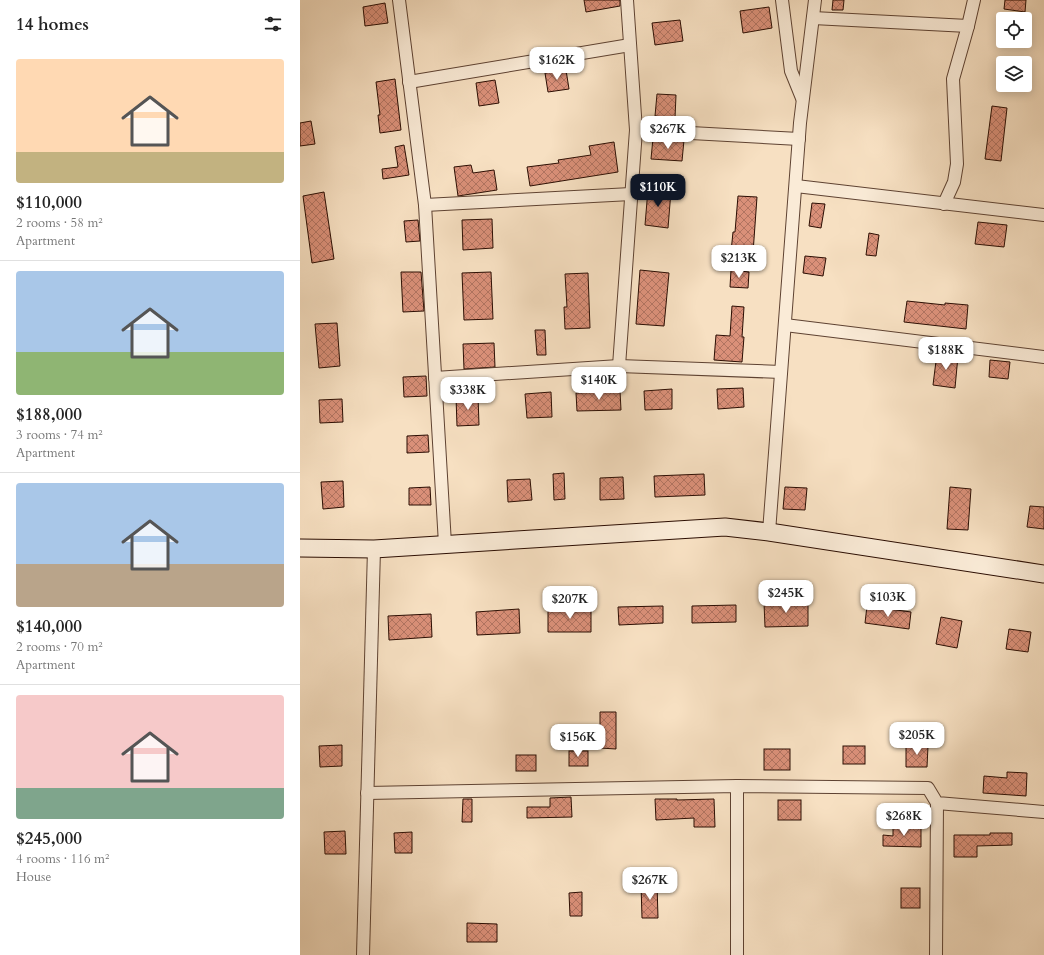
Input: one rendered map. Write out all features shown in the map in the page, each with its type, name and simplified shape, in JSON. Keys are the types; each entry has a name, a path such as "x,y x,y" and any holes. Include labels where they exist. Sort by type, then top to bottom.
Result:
{"street":[{"path":"399,0 425,205 445,544"},
{"path":"619,366 636,130 627,0"},
{"path":"782,0 791,71 803,100"},
{"path":"769,532 799,139 815,0"},
{"path":"944,204 954,182 957,164 953,80 974,0"},
{"path":"813,18 968,26"},
{"path":"409,82 630,45"},
{"path":"636,130 799,139"},
{"path":"796,186 1044,216"},
{"path":"425,205 631,194"},
{"path":"785,325 1044,357"},
{"path":"435,378 619,366 781,372"},
{"path":"300,548 374,549 724,527 769,532 1044,574"},
{"path":"363,955 374,549"},
{"path":"367,793 737,786 928,788 937,803 936,955"},
{"path":"737,786 737,955"},
{"path":"937,803 1044,812"}],"building":[{"path":"584,0 620,0 620,6 586,12"},
{"path":"833,0 844,0 843,10 832,10"},
{"path":"1005,0 1026,0 1025,12 1004,9"},
{"path":"385,3 388,23 365,26 363,7"},
{"path":"769,7 772,28 743,33 740,11"},
{"path":"680,20 683,41 655,45 652,23"},
{"path":"566,70 569,89 548,92 545,73"},
{"path":"395,79 401,130 380,133 378,115 380,115 376,82"},
{"path":"495,80 499,103 479,106 476,83"},
{"path":"657,94 676,95 675,118 655,116"},
{"path":"992,106 1007,108 1001,161 985,159"},
{"path":"311,121 315,144 300,146 300,123"},
{"path":"653,138 684,140 682,161 651,159"},
{"path":"614,142 618,172 530,186 527,167 559,163 558,160 591,155 589,146"},
{"path":"404,145 409,175 383,179 382,169 398,167 395,147"},
{"path":"471,165 473,173 494,170 497,190 458,196 454,167"},
{"path":"648,189 671,191 668,228 645,225"},
{"path":"324,192 334,259 312,263 303,196"},
{"path":"738,196 757,197 753,253 731,252 733,232 735,232"},
{"path":"812,203 825,204 821,228 809,226"},
{"path":"492,219 493,248 463,250 462,220"},
{"path":"418,220 420,241 406,242 404,221"},
{"path":"978,222 1007,225 1004,247 975,244"},
{"path":"869,233 879,235 876,256 866,255"},
{"path":"805,256 826,258 823,276 803,273"},
{"path":"640,270 669,273 664,326 636,324"},
{"path":"731,270 749,272 748,288 730,287"},
{"path":"401,272 421,272 424,311 403,312"},
{"path":"491,272 493,319 464,320 462,273"},
{"path":"588,273 590,328 565,329 564,307 567,307 565,274"},
{"path":"907,301 945,305 945,303 968,305 966,329 904,322"},
{"path":"732,306 744,307 742,362 714,360 716,335 730,336"},
{"path":"337,323 340,366 319,368 315,324"},
{"path":"535,330 545,330 546,355 537,355"},
{"path":"494,343 495,367 464,369 463,344"},
{"path":"937,353 958,356 955,388 933,385"},
{"path":"990,360 1010,362 1008,379 989,377"},
{"path":"426,376 427,396 404,397 403,377"},
{"path":"743,388 744,407 718,409 717,389"},
{"path":"672,389 672,409 645,410 644,391"},
{"path":"620,391 621,410 577,411 576,393"},
{"path":"551,392 552,417 527,418 525,394"},
{"path":"478,396 479,425 457,426 456,397"},
{"path":"342,399 343,422 320,423 319,400"},
{"path":"428,435 429,452 407,453 407,436"},
{"path":"564,473 565,499 554,500 553,474"},
{"path":"704,474 705,495 655,497 654,476"},
{"path":"623,477 624,499 600,500 600,478"},
{"path":"530,479 532,500 508,502 507,480"},
{"path":"343,481 344,507 323,509 321,482"},
{"path":"430,487 431,505 409,505 409,488"},
{"path":"785,487 807,488 805,510 783,509"},
{"path":"950,487 971,489 968,530 947,529"},
{"path":"1030,506 1044,507 1044,529 1027,527"},
{"path":"808,602 808,626 765,627 764,603"},
{"path":"736,605 736,622 692,623 692,606"},
{"path":"663,606 663,623 619,625 618,607"},
{"path":"867,606 911,612 909,629 865,623"},
{"path":"591,608 591,632 548,632 548,609"},
{"path":"519,609 520,633 477,635 476,612"},
{"path":"431,614 432,637 389,640 388,616"},
{"path":"941,617 962,621 957,648 936,644"},
{"path":"1009,629 1031,632 1028,652 1006,649"},
{"path":"600,712 616,712 616,749 600,748"},
{"path":"342,745 342,766 320,767 319,746"},
{"path":"906,745 928,746 927,767 906,767"},
{"path":"843,746 865,746 865,764 843,764"},
{"path":"764,749 790,749 790,770 764,770"},
{"path":"569,751 588,751 588,766 569,766"},
{"path":"516,755 536,755 536,771 516,771"},
{"path":"1007,772 1027,773 1026,796 983,793 984,776 1007,778"},
{"path":"571,797 572,817 527,818 527,807 550,807 550,798"},
{"path":"463,799 472,799 472,822 462,822"},
{"path":"655,799 714,799 715,827 694,827 694,818 656,820"},
{"path":"778,800 801,800 801,820 778,820"},
{"path":"893,825 921,826 921,847 883,846 883,835 893,836"},
{"path":"345,831 346,854 325,854 324,832"},
{"path":"412,832 412,853 395,853 394,833"},
{"path":"990,833 1012,833 1012,845 977,846 977,857 954,857 954,835 990,835"},
{"path":"641,884 657,884 658,918 642,918"},
{"path":"901,888 920,888 920,908 901,908"},
{"path":"582,892 582,916 570,916 569,893"},
{"path":"467,923 497,924 497,942 467,942"}]}
